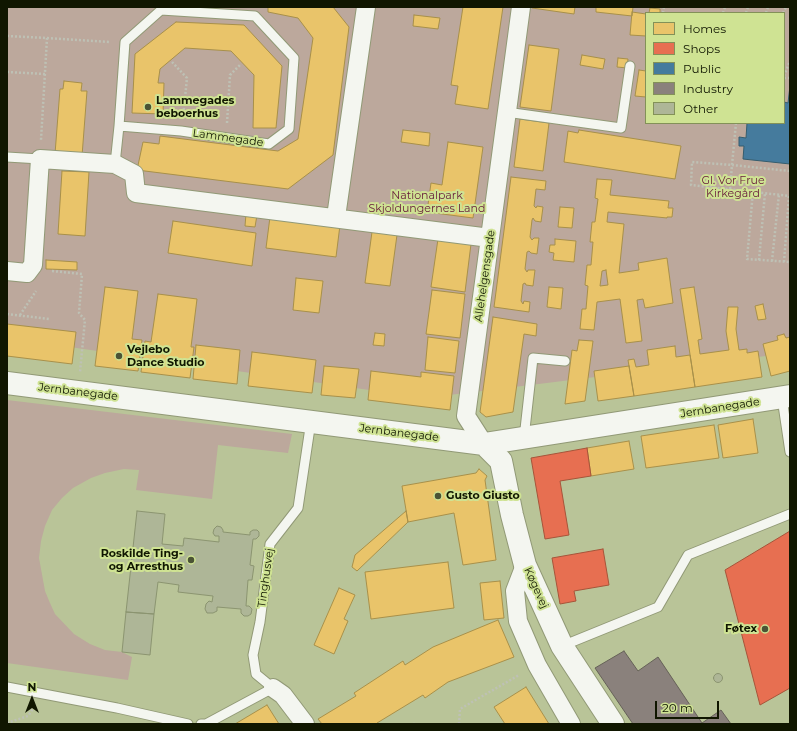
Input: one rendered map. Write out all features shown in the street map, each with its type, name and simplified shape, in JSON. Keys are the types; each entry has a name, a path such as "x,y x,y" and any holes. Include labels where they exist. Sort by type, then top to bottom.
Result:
{"main road":[{"name":"Jernbanegade","path":"7,383 484,444 786,397"},
{"name":"Køgevej","path":"484,444 501,461 512,515 525,565 562,646 613,724"}],"street":[{"path":"336,217 366,7"},
{"name":"Allehelgensgade","path":"484,444 466,416 521,7"},
{"path":"7,271 27,273 33,265 40,159 115,164 134,174 136,193 336,217 490,238"},
{"path":"525,565 515,591 518,620 537,665 571,724"},
{"path":"273,688 283,695 305,724"}],"lane":[{"name":"Lammegade","path":"119,126 182,131 269,144 289,129 294,58 255,16 161,10 125,42"},
{"path":"115,164 125,42"},
{"path":"506,112 621,128 630,66"},
{"path":"7,157 40,159"},
{"path":"524,438 533,358 565,361"},
{"path":"786,397 790,452"},
{"name":"Tinghusvej","path":"273,688 256,674 253,656 260,622 270,544 298,508 311,421"},
{"path":"562,646 658,607 688,555 790,514"},
{"path":"7,687 117,708 188,724"},
{"path":"201,724 206,724 273,688"}],"path":[{"path":"7,36 125,42"},
{"path":"40,159 47,38"},
{"path":"785,74 790,61"},
{"path":"172,62 187,78 182,131"},
{"path":"226,138 230,75 241,64"},
{"path":"7,72 45,74"},
{"path":"730,189 736,124"},
{"path":"784,262 790,196 691,184 692,162 790,171"},
{"path":"752,191 747,259 790,262"},
{"path":"759,260 765,193"},
{"path":"772,261 778,194"},
{"path":"30,269 82,274 79,313 85,320 78,392"},
{"path":"7,314 49,319"},
{"path":"459,724 460,709 537,665"},
{"path":"7,723 28,716 43,693"}],"green space":[{"name":"Nationalpark Skjoldungernes Land","path":"7,7 790,7 790,353 425,398 7,338"},
{"path":"7,400 292,434 288,453 218,445 212,499 136,490 139,470 124,469 91,478 73,488 52,510 45,526 39,558 45,591 50,603 55,614 74,634 90,644 105,650 122,652 132,657 128,680 7,663"}],"building: Homes":[{"path":"268,7 333,7 349,27 333,155 288,189 137,170 143,142 159,144 160,136 278,151 298,139 313,38 298,18 268,12"},
{"path":"463,7 503,7 488,109 455,104 458,86 451,85"},
{"path":"532,7 575,7 574,14"},
{"path":"596,7 633,7 632,16 596,12"},
{"path":"650,8 660,9 660,12 649,12"},
{"path":"632,12 645,14 645,36 630,35"},
{"path":"414,15 440,18 438,29 413,26"},
{"path":"176,22 244,25 282,66 276,128 253,128 254,75 231,51 185,48 160,69 158,83 164,83 163,114 132,113 135,54"},
{"path":"529,45 559,49 551,111 520,107"},
{"path":"582,55 605,59 603,69 580,65"},
{"path":"618,58 628,59 627,68 617,67"},
{"path":"639,70 645,71 645,97 635,96"},
{"path":"64,81 82,83 81,91 87,91 82,156 55,154 60,89 63,89"},
{"path":"520,119 549,123 543,171 514,167"},
{"path":"403,130 430,133 429,146 401,142"},
{"path":"579,130 681,146 675,179 564,162 568,131 578,133"},
{"path":"448,142 483,147 473,218 427,212 431,183 442,185"},
{"path":"62,171 89,172 85,236 58,234"},
{"path":"511,177 546,181 545,190 536,189 534,206 536,208 537,206 543,207 541,222 535,221 533,218 532,220 530,237 532,240 534,238 539,238 537,254 529,251 527,252 525,269 527,272 528,270 535,270 533,286 526,285 525,283 523,284 521,301 523,304 524,301 530,302 529,312 494,307"},
{"path":"597,179 612,180 610,195 669,201 668,208 673,208 672,217 667,218 608,212 607,222 624,224 619,273 639,270 638,263 667,258 673,303 645,308 643,299 637,300 642,341 626,343 620,299 597,302 594,330 580,329 582,309 586,309 588,286 585,285 587,265 591,265 593,242 590,242 592,222 595,222 598,199 595,198","holes":["606,270 608,285 600,286 602,271"]},
{"path":"560,207 574,208 572,228 558,227"},
{"path":"246,214 257,215 255,227 245,226"},
{"path":"270,217 340,225 336,257 266,248"},
{"path":"173,221 256,233 252,266 168,253"},
{"path":"372,232 397,235 390,286 365,283"},
{"path":"438,239 471,244 465,292 431,287"},
{"path":"555,239 576,241 574,262 553,260 554,253 549,252 550,245 555,245"},
{"path":"46,260 77,262 77,270 46,269"},
{"path":"296,278 323,281 319,313 293,310"},
{"path":"105,287 138,291 132,339 142,340 138,371 95,366"},
{"path":"549,287 563,288 561,309 547,307"},
{"path":"694,287 702,339 698,340 700,354 729,350 726,331 728,307 738,307 736,329 739,350 747,349 747,353 758,351 762,377 695,387 680,289"},
{"path":"432,290 465,294 460,338 426,334"},
{"path":"158,294 197,299 191,347 194,347 190,378 141,372 145,341 151,342"},
{"path":"763,304 766,319 758,320 755,306"},
{"path":"493,317 537,324 536,336 524,334 513,412 486,417 480,412"},
{"path":"7,324 76,332 72,364 7,356"},
{"path":"375,333 385,334 384,346 373,345"},
{"path":"784,334 786,338 790,337 790,371 771,376 763,344 778,340 777,336"},
{"path":"428,337 459,341 455,373 425,370"},
{"path":"579,340 593,341 585,401 565,404 572,350 577,351"},
{"path":"196,345 240,350 237,384 193,379"},
{"path":"675,346 676,357 690,355 695,387 634,396 628,360 634,359 636,367 649,365 647,350"},
{"path":"252,352 316,360 312,393 248,386"},
{"path":"324,366 359,369 355,398 321,395"},
{"path":"629,366 634,396 598,401 594,371"},
{"path":"371,371 421,377 421,372 454,376 450,410 368,400"},
{"path":"753,419 758,453 723,458 718,425"},
{"path":"714,425 719,458 646,468 641,436"},
{"path":"629,441 634,469 591,476 587,448"},
{"path":"479,469 487,476 485,480 496,560 463,565 454,513 408,522 402,486 476,473"},
{"path":"406,511 408,522 357,571 352,567 355,555"},
{"path":"448,562 454,608 371,619 365,572"},
{"path":"500,581 504,618 484,620 480,583"},
{"path":"339,588 355,595 344,619 348,621 334,654 314,645"},
{"path":"498,620 514,657 448,682 425,698 423,695 377,723 378,724 322,724 318,719 356,696 354,693 403,661 405,665 433,647"},
{"path":"526,687 549,724 505,724 494,707"},
{"path":"267,705 279,724 235,724"}],"building: Shops":[{"path":"587,448 591,476 560,481 569,535 545,539 531,458"},
{"name":"Føtex","path":"790,531 790,688 760,705 725,570"},
{"path":"603,549 609,585 574,591 576,601 560,604 552,558"}],"building: Public":[{"path":"790,86 790,164 743,159 744,146 739,146 739,137 746,138 747,124 785,124 785,102 788,103"}],"building: Industry":[{"path":"624,651 638,671 658,657 702,723 721,710 731,724 633,724 595,668"}],"building: Other":[{"name":"Roskilde Ting- og Arresthus","path":"137,511 165,514 162,544 183,546 184,538 219,542 219,536 215,536 213,533 217,526 221,527 223,532 250,535 250,532 257,530 259,532 259,536 256,539 253,539 250,565 254,566 252,580 248,580 246,606 249,606 252,609 251,614 244,616 241,613 241,609 217,607 217,611 207,613 205,609 206,604 209,601 212,602 213,596 178,592 179,585 158,582 154,614 126,612"},
{"path":"126,612 154,614 150,655 122,652"},
{"path":"718,673 723,678 718,683 713,678"}],"place":[{"name":"Lammegades beboerhus","path":"148,107"},
{"name":"Vejlebo Dance Studio","path":"119,356"},
{"name":"Gusto Giusto","path":"438,496"},
{"name":"Roskilde Ting- og Arresthus","path":"191,560"},
{"name":"Føtex","path":"765,629"}],"park label":[{"name":"Gl. Vor Frue Kirkegård","path":"733,187"}]}
